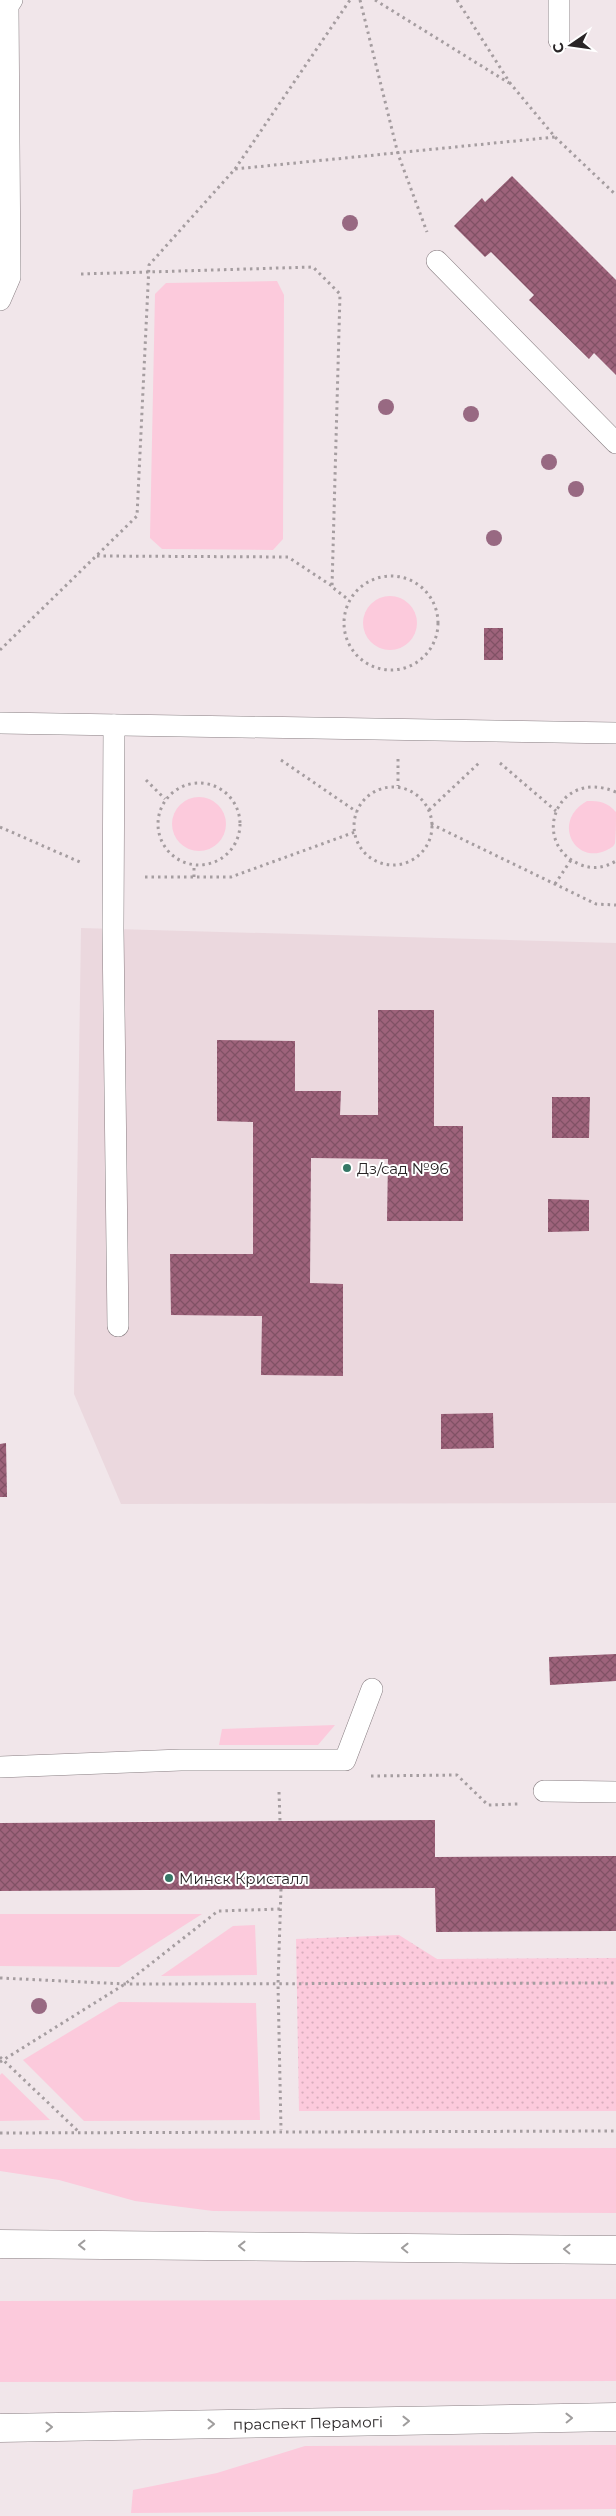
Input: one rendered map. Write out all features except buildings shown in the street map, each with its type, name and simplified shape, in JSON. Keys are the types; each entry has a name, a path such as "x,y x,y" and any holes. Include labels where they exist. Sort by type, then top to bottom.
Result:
{"main road":[{"path":"0,2244 616,2250"},
{"name":"праспект Перамогі","path":"0,2428 616,2417"}],"lane":[{"path":"0,300 10,277 8,6 12,0"},
{"path":"559,40 560,0"},
{"path":"437,261 616,443"},
{"path":"0,723 616,733"},
{"path":"114,725 113,877 118,1326"},
{"path":"0,1767 181,1760 345,1760 372,1689"},
{"path":"544,1791 616,1792"}],"path":[{"path":"0,650 137,516 149,265 235,169 350,0"},
{"path":"360,0 398,154 437,261"},
{"path":"374,0 510,83"},
{"path":"458,0 510,83 555,137 616,195"},
{"path":"235,169 555,137"},
{"path":"81,274 313,267 340,294 332,587"},
{"path":"96,556 288,557 349,600"},
{"path":"383,576 404,577 423,588 435,605 438,626 432,647 418,663 398,670 377,669 358,658 346,641 343,620 349,600 364,584 383,576"},
{"path":"273,754 357,812"},
{"path":"398,754 398,786"},
{"path":"496,760 556,811"},
{"path":"197,781 215,785 231,796 240,812 241,830 234,848 219,860 202,866 194,864 184,863 168,852 159,835 158,817 165,800 179,787 197,781"},
{"path":"398,786 417,794 429,810 432,831 424,850 408,862 387,865 368,857 356,841 353,820 361,801 378,789 398,786"},
{"path":"616,792 602,786 583,787 567,796 556,811 553,829 558,847 570,860 588,868 606,867 616,861"},
{"path":"431,823 596,904 616,904"},
{"path":"0,827 113,877 231,877 355,832"},
{"path":"555,884 570,860"},
{"path":"194,864 194,877"},
{"path":"281,1889 278,1984 281,2130"},
{"path":"80,2133 1,2060 125,1984 218,1911 280,1910"},
{"path":"0,1978 125,1984 616,1983"},
{"path":"0,2133 281,2130 616,2131"}],"shaded area":[{"path":"277,281 284,295 283,539 273,550 162,549 150,538 155,294 166,283"},
{"path":"390,596 400,598 409,604 415,613 417,623 415,633 409,642 400,648 390,650 380,648 371,642 365,633 363,623 365,613 371,604 380,598"},
{"path":"199,797 209,799 218,805 224,814 226,824 224,834 218,843 209,849 199,851 189,849 180,843 174,834 172,824 174,814 180,805 189,799"},
{"path":"587,801 603,803 610,806 616,812 616,836 613,846 607,850 595,853 585,852 577,847 572,839 569,830 570,819 576,810"},
{"name":"Дз/сад №96","path":"81,928 616,943 616,1503 121,1504 74,1394"},
{"path":"335,1725 318,1745 219,1745 222,1729"},
{"path":"0,1914 202,1914 119,1967 0,1966"},
{"path":"255,1925 257,1975 161,1976 233,1926"},
{"path":"399,1935 437,1959 616,1958 616,2111 299,2111 296,1939"},
{"path":"119,2002 256,2003 260,2120 84,2121 23,2060"},
{"path":"2,2073 50,2120 0,2121 0,2075"},
{"path":"616,2148 616,2213 213,2211 135,2201 59,2180 0,2171 0,2149"},
{"path":"616,2299 616,2381 0,2382 0,2301"},
{"path":"616,2445 616,2509 131,2513 133,2490 217,2473 305,2446"}],"place":[{"name":"Дз/сад №96","path":"347,1168"},
{"name":"Минск Кристалл","path":"169,1878"}]}
